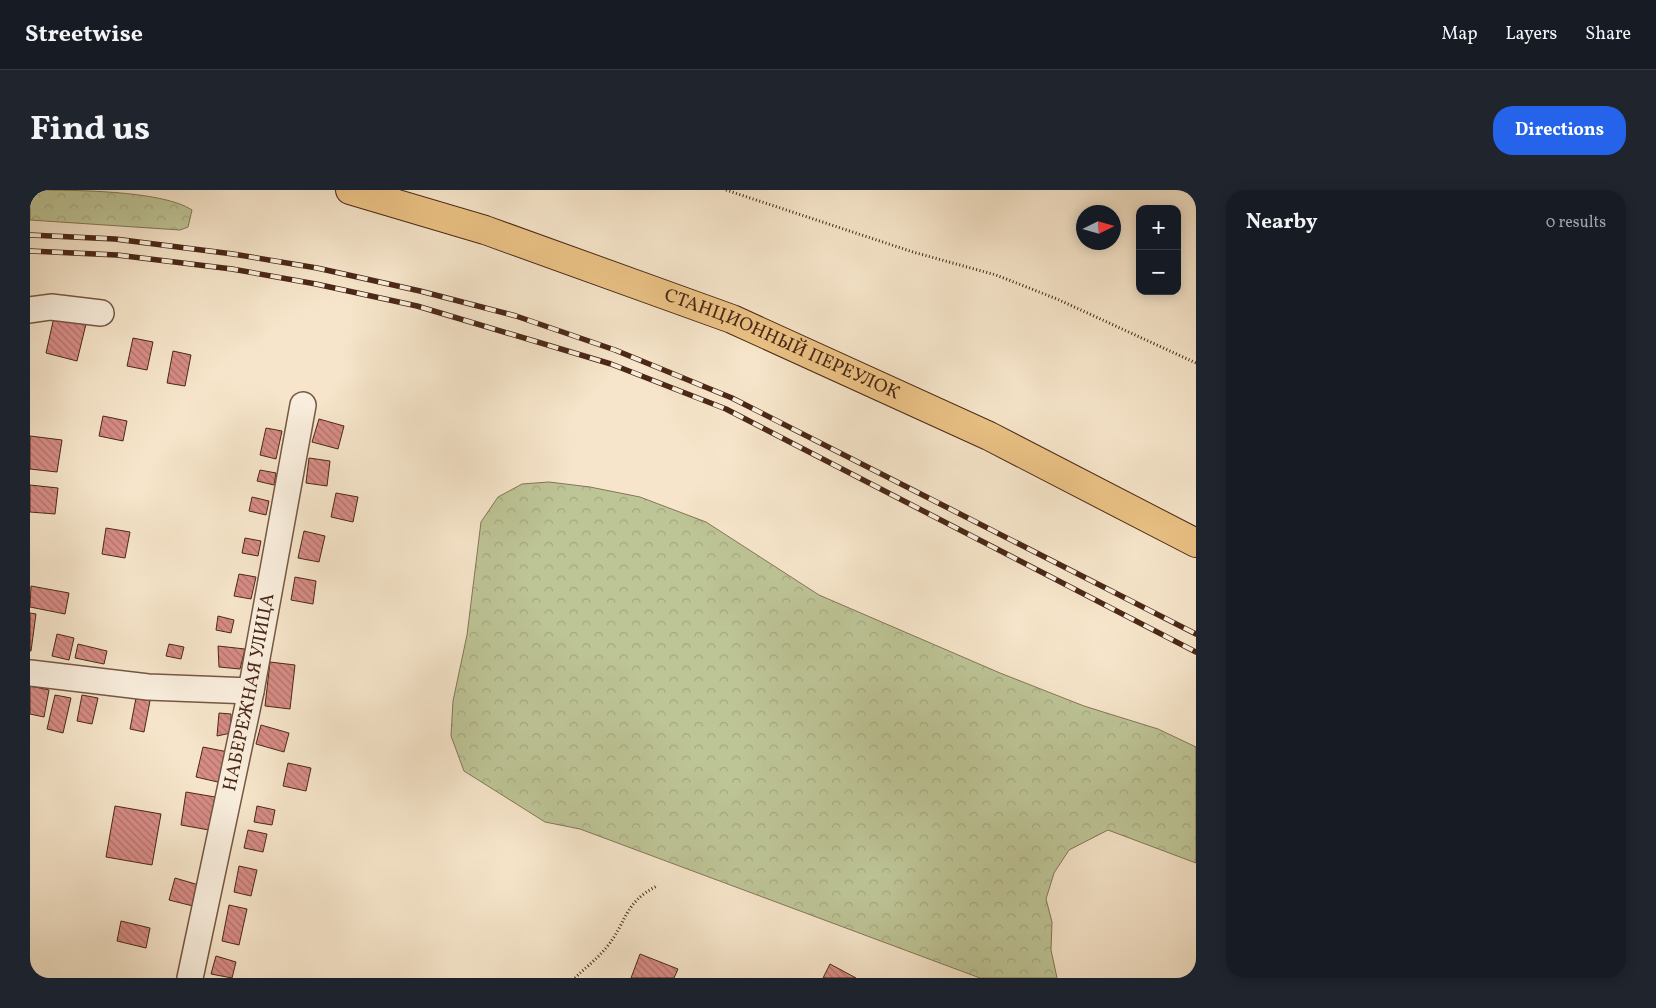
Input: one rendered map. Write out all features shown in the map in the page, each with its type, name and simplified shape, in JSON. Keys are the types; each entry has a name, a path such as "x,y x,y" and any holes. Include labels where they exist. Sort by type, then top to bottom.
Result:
{"main road":[{"name":"СТАНЦИОННЫЙ ПЕРЕУЛОК","path":"350,190 485,230 732,319 989,436 1196,543"}],"street":[{"path":"30,310 51,307 102,313"},
{"name":"НАБЕРЕЖНАЯ УЛИЦА","path":"190,978 251,691 302,405"},
{"path":"30,673 148,687 251,691"}],"path":[{"path":"726,190 913,252 1004,278 1057,299 1196,364"},
{"path":"575,978 607,947 631,904 642,893 656,886"}],"green space":[{"path":"30,190 115,192 160,198 178,203 192,210 188,227 180,230 30,220"},
{"path":"549,482 590,487 640,497 706,522 819,595 1000,673 1084,706 1158,729 1196,747 1196,863 1108,830 1069,850 1054,873 1046,899 1052,922 1051,950 1057,978 980,978 580,829 545,822 464,771 451,736 453,701 467,635 481,522 498,497 522,484"}],"building":[{"path":"54,317 86,324 77,361 46,353"},
{"path":"133,338 153,342 147,370 127,366"},
{"path":"173,351 191,355 185,386 167,383"},
{"path":"103,416 127,421 123,441 99,436"},
{"path":"319,419 344,426 338,449 312,442"},
{"path":"266,428 282,431 276,459 260,455"},
{"path":"30,436 62,440 57,472 30,469"},
{"path":"309,458 330,461 327,486 306,483"},
{"path":"260,470 276,473 274,485 257,481"},
{"path":"30,485 58,488 55,514 30,512"},
{"path":"336,493 358,497 353,522 331,517"},
{"path":"252,497 269,501 266,515 249,511"},
{"path":"106,528 130,532 125,558 102,554"},
{"path":"304,531 325,536 319,562 298,558"},
{"path":"245,538 261,541 258,556 242,553"},
{"path":"239,574 256,577 251,599 234,596"},
{"path":"295,577 316,581 313,604 291,600"},
{"path":"31,586 69,593 65,614 30,607"},
{"path":"30,613 36,614 31,651 30,651"},
{"path":"218,616 234,620 231,633 216,630"},
{"path":"57,634 74,638 69,660 52,656"},
{"path":"78,644 107,651 104,664 75,658"},
{"path":"169,644 184,647 181,659 166,656"},
{"path":"218,646 245,649 240,669 219,667"},
{"path":"270,662 295,665 290,709 265,706"},
{"path":"30,686 49,690 44,717 30,714"},
{"path":"55,695 71,698 63,733 47,729"},
{"path":"82,695 98,698 92,724 77,721"},
{"path":"136,698 150,701 144,732 130,729"},
{"path":"219,713 231,714 231,733 217,736"},
{"path":"261,725 289,733 284,752 256,744"},
{"path":"203,747 228,752 222,783 196,777"},
{"path":"288,763 311,768 306,791 283,786"},
{"path":"186,792 215,797 209,830 181,825"},
{"path":"115,806 161,814 152,865 106,857"},
{"path":"257,806 275,810 272,825 254,822"},
{"path":"248,830 267,834 263,852 244,848"},
{"path":"239,866 257,870 251,896 234,892"},
{"path":"175,878 199,885 193,906 169,900"},
{"path":"229,905 247,909 239,945 222,941"},
{"path":"121,921 150,928 146,948 117,941"},
{"path":"640,954 678,969 674,978 631,978"},
{"path":"216,956 236,962 232,978 211,974"},
{"path":"830,964 856,978 823,978"}],"railway":[{"path":"30,235 115,239 233,254 317,268 420,291 516,316 615,350 732,398 1196,634"},
{"path":"30,251 117,255 232,269 316,284 417,306 611,364 726,409 1196,652"}]}
